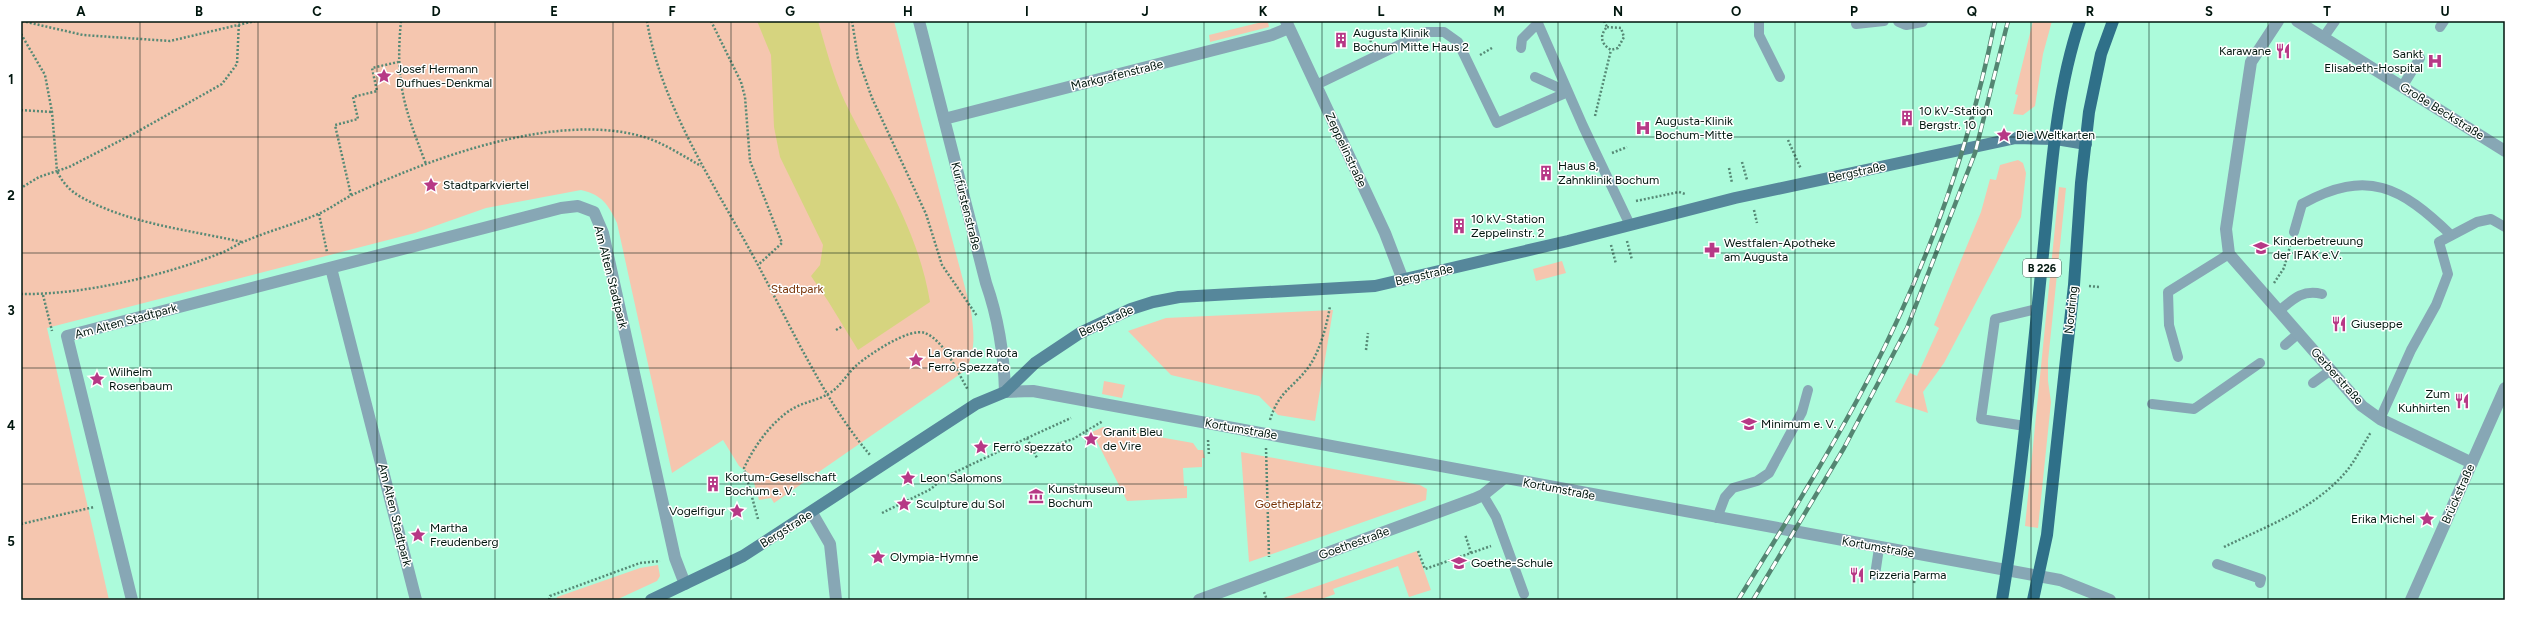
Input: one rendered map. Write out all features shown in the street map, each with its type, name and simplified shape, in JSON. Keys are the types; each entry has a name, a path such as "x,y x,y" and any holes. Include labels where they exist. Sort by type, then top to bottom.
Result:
{"main road":[{"name":"B 226","path":"2002,600 2014,530 2056,139 2070,50 2080,21"},
{"name":"Nordring","path":"2033,600 2049,520 2074,285 2081,183 2086,144 2099,60 2113,21"}],"street":[{"name":"Kurfürstenstraße","path":"919,21 986,283 997,315 1004,354 1005,392"},
{"path":"1899,21 1906,24 1922,21"},
{"path":"2229,254 2226,229 2252,62 2278,21"},
{"name":"Große Beckstraße","path":"2297,21 2505,151"},
{"name":"Markgrafenstraße","path":"944,120 1272,35 1288,24"},
{"name":"Zeppelinstraße","path":"1288,24 1385,233 1404,280"},
{"name":"Bergstraße","path":"651,600 744,556 881,468 976,404 1005,392 1034,363 1074,337 1105,320 1153,302 1179,297 1375,286 1691,209 2016,138 2056,139 2086,144"},
{"name":"Am Alten Stadtpark","path":"132,600 67,336 561,208 578,206 594,212 603,233 675,558 685,584"},
{"name":"Gerberstraße","path":"2229,254 2362,406 2380,419 2472,463"},
{"name":"Am Alten Stadtpark","path":"331,268 416,600"},
{"name":"Brückstraße","path":"2410,600 2505,388"},
{"name":"Kortumstraße","path":"1005,392 1033,391 1879,548 2060,580 2110,600"},
{"name":"Goethestraße","path":"1199,600 1483,495 1504,478"},
{"path":"812,513 830,544 836,600"}],"lane":[{"path":"1759,21 1760,36 1780,76"},
{"path":"1856,24 1884,21"},
{"path":"2323,38 2335,21"},
{"path":"1521,48 1522,39 1537,22 1583,126 1630,225"},
{"path":"1316,85 1426,32 1444,32 1458,42 1497,123 1568,92"},
{"path":"2402,87 2420,58"},
{"path":"1534,78 1568,92"},
{"path":"2294,232 2302,204 2329,192 2363,185 2397,192 2413,200 2451,235"},
{"path":"2380,419 2411,350 2436,305 2448,274 2439,242 2477,222 2491,219 2505,227"},
{"path":"2178,357 2169,325 2168,292 2229,254"},
{"path":"2279,311 2301,293 2312,292 2322,294"},
{"path":"2026,426 1981,419 1994,320 2037,309"},
{"path":"2285,345 2299,333"},
{"path":"2152,404 2194,409 2260,363"},
{"path":"2313,384 2330,370"},
{"path":"1717,518 1725,497 1733,488 1757,481 1769,473 1802,412 1808,390"},
{"path":"1483,495 1496,517 1506,541 1524,594"},
{"path":"1875,575 1879,548"},
{"path":"2217,564 2261,579 2260,583"}],"path":[{"path":"22,21 83,35 170,41 255,21"},
{"path":"21,188 39,176 57,170 128,136 222,84 236,64 239,21"},
{"path":"401,21 398,62 403,102 426,164"},
{"path":"647,21 658,64 701,166 758,265 787,324 854,435 881,468"},
{"path":"711,21 742,86 750,161 782,243 758,265"},
{"path":"852,21 858,58 872,98 926,214 942,265 976,316"},
{"path":"1604,21 1607,27"},
{"path":"1583,126 1595,117 1611,50 1622,44 1624,37 1621,28 1607,27 1602,32 1601,39 1604,46 1611,50"},
{"path":"21,34 45,75 52,112 57,170 70,189 80,197 103,207 156,222 243,242"},
{"path":"351,195 334,125 358,119 353,97 377,91 372,68 398,62"},
{"path":"1592,109 1598,123"},
{"path":"21,110 52,112"},
{"path":"21,294 42,295 95,287 188,265 223,253 243,242 319,214 351,195 426,164 471,149 517,138 595,130 644,137 664,145 701,166"},
{"path":"1788,140 1797,161"},
{"path":"1615,152 1627,147"},
{"path":"1609,148 1615,160"},
{"path":"1729,168 1733,186"},
{"path":"1634,200 1642,202 1679,192 1688,197 1691,209"},
{"path":"319,214 331,268"},
{"path":"2266,296 2284,268 2294,232"},
{"path":"1627,241 1632,260"},
{"path":"1611,245 1616,264"},
{"path":"42,295 54,338 67,336"},
{"path":"1270,574 1266,456 1267,434 1275,405 1284,391 1310,365 1330,306"},
{"path":"836,330 842,326"},
{"path":"758,519 744,468 756,444 789,411 829,394 863,361 899,338 913,332 924,332 935,340 955,365 976,404"},
{"path":"1366,350 1368,334"},
{"path":"882,513 931,489 943,478 1071,418"},
{"path":"2224,547 2284,520 2316,500 2344,474 2380,419"},
{"path":"1034,452 1073,439 1103,421"},
{"path":"1027,438 1037,458"},
{"path":"1208,440 1209,456"},
{"path":"21,524 108,504"},
{"path":"1465,534 1471,553"},
{"path":"1418,551 1425,569 1506,541"},
{"path":"549,600 550,596 640,563 664,560"},
{"path":"1914,582 1916,574"}],"green space":[{"name":"Stadtpark","path":"21,21 894,21 971,310 973,348 969,362 966,370 774,503 771,498 759,500 752,476 739,466 723,440 672,473 617,223 604,201 588,192 581,190 486,208 415,233 47,328 109,600 21,600"},
{"path":"2033,21 2052,21 2043,54 2035,106 2023,115 2013,114 2018,95 2015,94"},
{"path":"1262,22 1268,22 1269,27 1210,42 1209,35"},
{"path":"2018,160 2023,163 2026,173 2021,217 1944,363 1923,392 1928,413 1895,402 1910,373 1917,376 1939,328 1934,325 1981,212 1990,179 1996,180 2000,165"},
{"path":"2059,187 2066,188 2048,361 2048,381 2051,402 2038,528 2025,526"},
{"path":"1562,261 1566,273 1536,281 1533,269"},
{"path":"1333,310 1315,421 1278,415 1259,396 1171,375 1128,331 1166,318"},
{"path":"1104,381 1125,385 1122,398 1102,394"},
{"path":"1103,427 1193,443 1198,450 1203,450 1205,458 1202,458 1202,467 1183,468 1184,486 1187,486 1187,498 1127,501 1092,432"},
{"name":"Goetheplatz","path":"1241,452 1420,485 1427,489 1426,500 1249,562"},
{"path":"1417,551 1431,590 1409,597 1398,566 1333,589 1335,594 1319,600 1278,600"},
{"path":"658,565 660,576 657,581 616,600 556,600 557,597 640,568"}],"shaded area":[{"path":"757,21 818,21 830,62 845,102 883,174 906,223 924,275 930,302 858,350 811,276 820,265 823,245 780,157 774,127 771,55"}],"railway":[{"path":"1738,600 1807,488 1840,431 1892,332 1929,246 1960,157 1974,112 1995,21"},
{"path":"1753,600 1844,448 1907,328 1975,153 2008,21"}],"place":[{"name":"Augusta Klinik Bochum Mitte Haus 2","path":"1341,40"},
{"name":"Karawane","path":"2283,51"},
{"name":"Sankt Elisabeth-Hospital","path":"2435,61"},
{"name":"Josef Hermann Dufhues-Denkmal","path":"384,76"},
{"name":"10 kV-Station Bergstr. 10","path":"1907,118"},
{"name":"Augusta-Klinik Bochum-Mitte","path":"1643,128"},
{"name":"Die Weltkarten","path":"2004,135"},
{"name":"Haus 8, Zahnklinik Bochum","path":"1546,173"},
{"name":"Stadtparkviertel","path":"431,185"},
{"name":"10 kV-Station Zeppelinstr. 2","path":"1459,226"},
{"name":"Kinderbetreuung der IFAK e.V.","path":"2261,248"},
{"name":"Westfalen-Apotheke am Augusta","path":"1712,250"},
{"name":"Giuseppe","path":"2339,324"},
{"name":"La Grande Ruota Ferro Spezzato","path":"916,360"},
{"name":"Wilhelm Rosenbaum","path":"97,379"},
{"name":"Zum Kuhhirten","path":"2462,401"},
{"name":"Minimum e. V.","path":"1749,424"},
{"name":"Granit Bleu de Vire","path":"1091,439"},
{"name":"Ferro spezzato","path":"981,447"},
{"name":"Leon Salomons","path":"908,478"},
{"name":"Kortum-Gesellschaft Bochum e. V.","path":"713,484"},
{"name":"Kunstmuseum Bochum","path":"1036,496"},
{"name":"Sculpture du Sol","path":"904,504"},
{"name":"Vogelfigur","path":"737,511"},
{"name":"Erika Michel","path":"2427,519"},
{"name":"Martha Freudenberg","path":"418,535"},
{"name":"Olympia-Hymne","path":"878,557"},
{"name":"Goethe-Schule","path":"1459,563"},
{"name":"Pizzeria Parma","path":"1857,575"}]}
